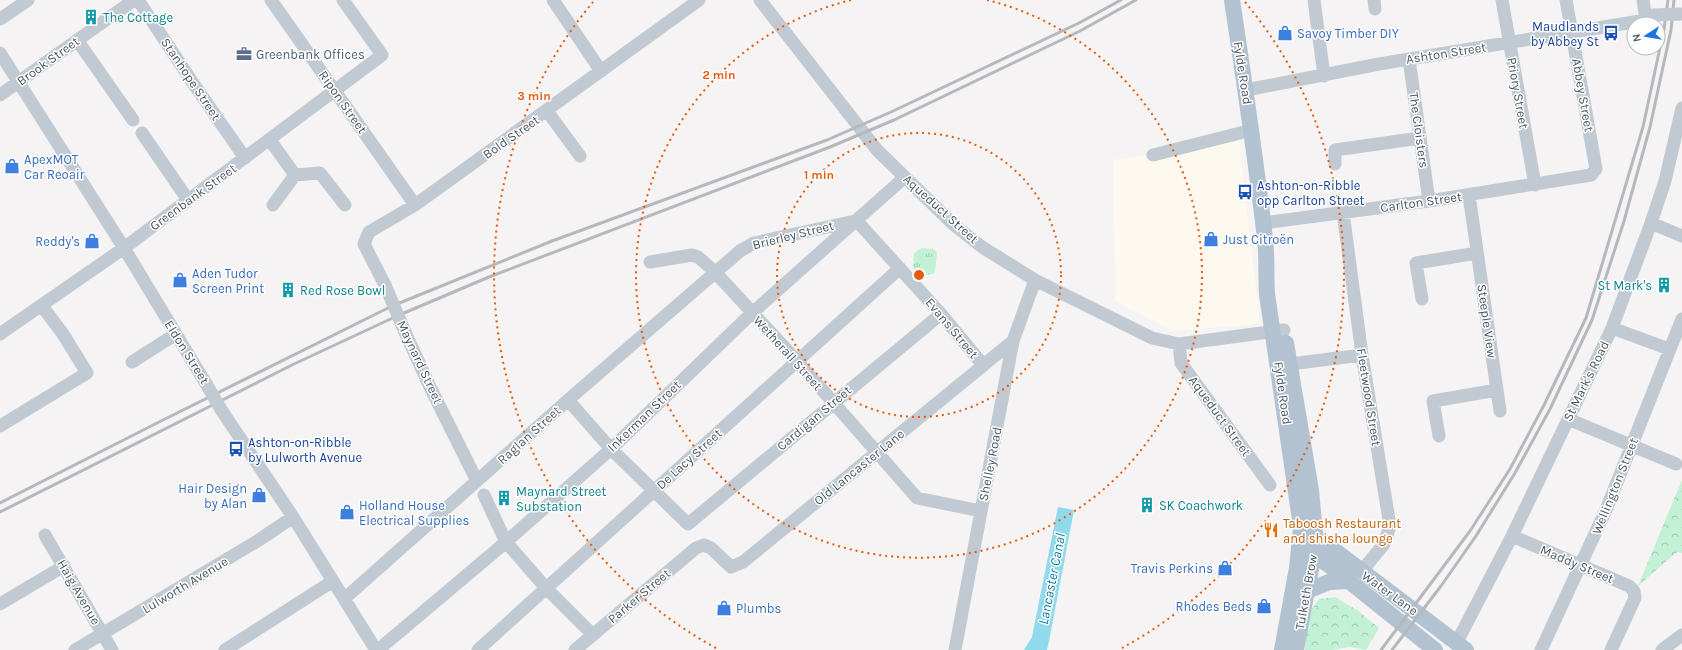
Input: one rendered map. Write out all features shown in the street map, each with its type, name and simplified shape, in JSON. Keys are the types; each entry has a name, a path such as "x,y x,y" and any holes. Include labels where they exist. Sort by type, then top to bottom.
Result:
{"main road":[{"name":"Fylde Road","path":"1232,0 1252,130 1266,241 1266,276 1279,331 1308,530"},
{"name":"Fylde Road","path":"1279,331 1290,364 1311,490 1308,530 1300,545"},
{"name":"Tulketh Brow","path":"1296,650 1313,555 1308,530"},
{"name":"Water Lane","path":"1308,530 1361,572 1462,646"},
{"name":"Tulketh Brow","path":"1282,650 1292,601 1300,545"},
{"name":"Water Lane","path":"1300,545 1348,581 1434,650"},
{"path":"1307,591 1329,582 1348,581"}],"street":[{"path":"0,19 28,0"},
{"name":"Brook Street","path":"0,95 134,0"},
{"name":"Stanhope Street","path":"138,0 245,158"},
{"name":"Ripon Street","path":"271,0 415,205"},
{"name":"Greenbank Street","path":"0,334 124,248 336,91 382,55 343,0"},
{"path":"553,0 600,71"},
{"name":"Bold Street","path":"364,244 369,232 415,205 699,0"},
{"name":"Aqueduct Street","path":"760,0 877,150 954,225 982,247 1035,280 1152,338 1179,344 1279,331"},
{"path":"1314,0 1324,76"},
{"name":"Priory Street","path":"1502,0 1535,185"},
{"name":"Abbey Street","path":"1566,0 1596,169 1591,175 1578,177"},
{"path":"1643,0 1650,16"},
{"name":"Ashton Street","path":"1661,16 1682,14"},
{"name":"Ashton Street","path":"1246,90 1409,59 1626,23"},
{"path":"77,40 133,120"},
{"name":"Eldon Street","path":"0,53 124,248 206,382 222,411 293,517 332,581 377,650"},
{"name":"The Cloisters","path":"1409,59 1429,201"},
{"name":"St Mark's Road","path":"1462,646 1512,536 1612,328 1665,181 1682,108"},
{"path":"547,111 580,156"},
{"path":"1153,155 1252,130"},
{"path":"142,133 188,200"},
{"path":"1335,164 1335,150 1420,138"},
{"path":"270,140 296,175"},
{"path":"273,205 296,175 320,173 344,205"},
{"name":"Inkerman Street","path":"377,650 506,542 611,448 752,313 905,177"},
{"name":"Carlton Street","path":"1263,223 1429,201 1578,177"},
{"name":"Steeple View","path":"1469,195 1500,411"},
{"name":"Fleetwood Street","path":"1343,212 1362,355 1390,526 1384,544 1361,572"},
{"name":"Evans Street","path":"856,220 941,314 983,365"},
{"name":"Brierley Street","path":"715,272 740,251 754,243 856,220"},
{"path":"1651,223 1682,236"},
{"name":"Maynard Street","path":"364,244 385,285 430,387 477,481"},
{"path":"1422,300 1416,263 1477,253"},
{"path":"650,262 692,255 703,260 715,272"},
{"name":"De Lacy Street","path":"478,650 900,268"},
{"name":"Wetherall Street","path":"715,272 917,498 981,511"},
{"name":"Raglan Street","path":"344,599 715,272"},
{"name":"Shelley Road","path":"955,650 1013,340 1035,280"},
{"path":"0,426 87,373 42,306"},
{"name":"Cardigan Street","path":"655,490 688,524 941,314"},
{"name":"Wellington Street","path":"1541,650 1582,566 1682,319"},
{"path":"1612,328 1669,349"},
{"path":"132,362 176,334"},
{"name":"Old Lancaster Lane","path":"704,545 711,548 731,567 738,566 1013,340"},
{"name":"Aqueduct Street","path":"1179,344 1181,363 1270,485"},
{"path":"1290,364 1362,355"},
{"path":"1439,436 1433,402 1497,390"},
{"path":"568,400 611,448 655,490"},
{"path":"1568,419 1676,464"},
{"path":"484,495 506,542 546,588 592,634"},
{"name":"Lulworth Avenue","path":"75,650 293,517"},
{"name":"Haig Avenue","path":"45,535 112,650"},
{"name":"Maddy Street","path":"1512,536 1629,586 1634,591 1635,598 1611,650"},
{"name":"Parker Street","path":"575,650 592,634 696,548 704,545"},
{"path":"0,604 64,566"},
{"path":"225,650 332,581"},
{"path":"1662,650 1682,635"}],"shaded area":[{"path":"1239,139 1260,324 1173,331 1115,301 1113,160"}],"green space":[{"path":"922,248 933,249 937,252 935,273 923,274 918,273 913,269 914,253"},
{"path":"1682,480 1682,553 1677,552 1638,586"},
{"path":"1335,597 1357,610 1379,628 1366,650 1349,647 1331,650 1305,650 1307,616 1319,599"}],"water":[{"name":"Lancaster Canal","path":"1058,507 1074,510 1047,650 1024,650 1032,637"}],"railway":[{"path":"0,503 392,306 552,241 827,140 891,112 1079,23 1121,0"},
{"path":"0,512 294,364 397,316 489,277 830,147 894,120 1080,31 1136,0"},
{"path":"1381,650 1470,531 1510,469 1544,405 1586,318 1643,127 1664,29 1668,0"},
{"path":"1392,650 1441,586 1476,536 1515,473 1550,409 1592,320 1624,221 1650,127 1671,30 1674,0"}],"place":[{"name":"The Cottage","path":"91,17"},
{"name":"Savoy Timber DIY","path":"1285,33"},
{"name":"Maudlands by Abbey St","path":"1611,33"},
{"name":"Greenbank Offices","path":"244,54"},
{"name":"ApexMOT Car Reoair","path":"12,166"},
{"name":"Ashton-on-Ribble opp Carlton Street","path":"1245,192"},
{"name":"Just Citroën","path":"1211,239"},
{"name":"Reddy's","path":"92,241"},
{"name":"Aden Tudor Screen Print","path":"180,280"},
{"name":"St Mark's","path":"1664,285"},
{"name":"Red Rose Bowl","path":"288,290"},
{"name":"Ashton-on-Ribble by Lulworth Avenue","path":"236,449"},
{"name":"Hair Design by Alan","path":"259,495"},
{"name":"Maynard Street Substation","path":"504,498"},
{"name":"SK Coachwork","path":"1147,505"},
{"name":"Holland House Electrical Supplies","path":"347,512"},
{"name":"Taboosh Restaurant and shisha lounge","path":"1271,530"},
{"name":"Travis Perkins","path":"1225,568"},
{"name":"Rhodes Beds","path":"1264,606"},
{"name":"Plumbs","path":"724,608"}]}
